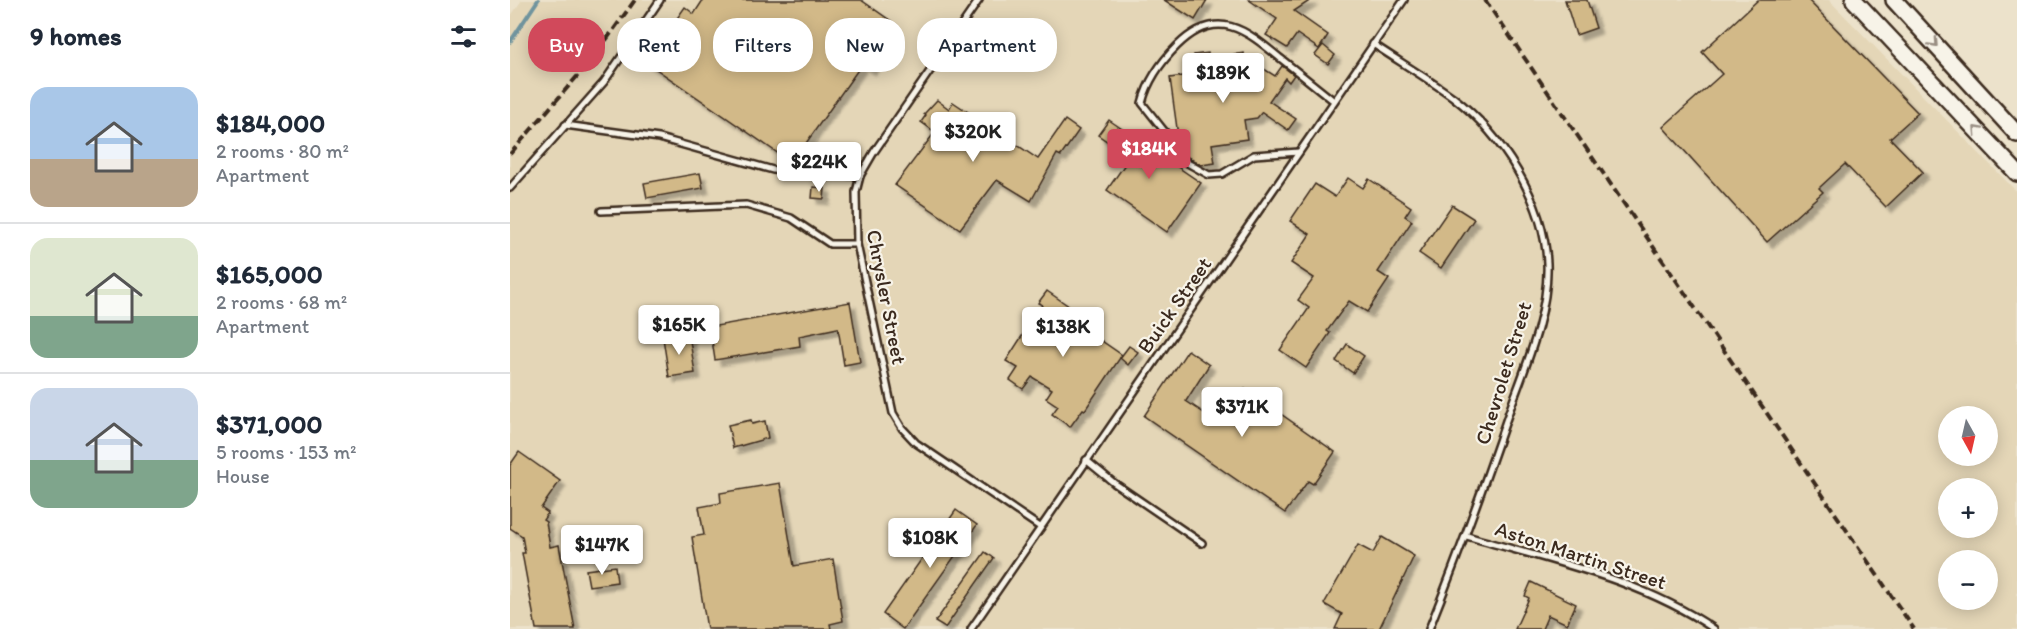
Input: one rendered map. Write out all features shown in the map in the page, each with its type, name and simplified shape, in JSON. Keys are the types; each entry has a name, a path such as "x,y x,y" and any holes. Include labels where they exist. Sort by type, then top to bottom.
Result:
{"main road":[{"path":"1854,0 2017,172"},
{"path":"1894,0 2017,134"}],"lane":[{"path":"510,188 604,82 660,0"},
{"name":"Chrysler Street","path":"979,0 874,152 860,176 855,207 857,244 893,413 902,428 916,443 1040,527"},
{"name":"Buick Street","path":"972,629 1404,0"},
{"path":"1299,152 1254,155 1222,174 1207,174 1182,160 1173,142 1142,103 1147,85 1163,60 1187,36 1205,27 1225,25 1247,31 1334,101"},
{"name":"Chevrolet Street","path":"1373,44 1454,98 1489,133 1527,188 1543,241 1547,263 1538,327 1467,536 1429,629"},
{"path":"565,125 659,138 773,170 860,176"},
{"path":"601,211 746,205 791,218 830,244 857,244"},
{"path":"1086,460 1202,543"},
{"name":"Aston Martin Street","path":"1467,536 1647,591 1686,610 1714,629"}],"shaded area":[{"path":"522,0 1829,0 2017,192 2017,629 510,629 510,17"}],"building":[{"path":"703,0 861,0 887,18 825,18 825,72 856,72 792,163 660,72 701,72 701,18 677,18 685,7 694,14"},
{"path":"1164,0 1207,0 1195,20"},
{"path":"1249,0 1311,0 1294,11 1328,35 1319,49 1297,34 1287,48 1266,35 1277,19"},
{"path":"1565,0 1587,0 1596,28 1576,35"},
{"path":"1758,0 1808,0 1918,113 1890,138 1923,172 1886,207 1845,164 1819,188 1823,192 1767,242 1663,127 1722,74 1702,52"},
{"path":"1323,45 1335,55 1328,64 1315,55"},
{"path":"1208,53 1208,58 1244,53 1248,87 1261,67 1275,76 1282,66 1294,75 1289,82 1285,78 1269,101 1296,119 1288,130 1262,112 1257,118 1244,120 1247,139 1212,144 1215,163 1201,165 1186,156 1179,143 1170,78 1197,74 1194,55"},
{"path":"937,100 949,109 953,102 1038,159 1065,120 1079,130 1061,156 1057,154 1031,201 997,180 960,229 895,185 935,132 921,122 926,115 924,114"},
{"path":"1109,120 1201,183 1167,232 1107,190 1130,157 1098,135"},
{"path":"700,173 703,188 647,198 644,183"},
{"path":"1348,178 1363,188 1369,179 1411,207 1405,216 1412,221 1378,272 1389,279 1367,312 1349,301 1327,331 1330,333 1306,368 1280,350 1309,308 1298,300 1314,278 1291,263 1310,234 1290,221 1315,184 1335,197"},
{"path":"813,187 825,188 824,199 812,198"},
{"path":"1452,205 1474,219 1441,268 1419,253"},
{"path":"1047,291 1089,320 1083,328 1122,355 1085,410 1083,409 1070,427 1052,414 1058,406 1046,398 1052,389 1032,377 1023,389 1010,380 1018,368 1006,361 1042,305 1038,303"},
{"path":"850,302 860,362 844,365 838,328 799,336 800,346 715,360 710,327"},
{"path":"689,334 695,373 669,377 663,338"},
{"path":"1347,344 1364,356 1353,373 1336,361"},
{"path":"1129,346 1138,352 1128,365 1120,358"},
{"path":"1188,350 1209,365 1186,401 1204,413 1206,409 1222,421 1245,389 1335,452 1313,484 1308,481 1285,513 1144,416"},
{"path":"751,420 752,424 765,421 768,438 733,448 728,425"},
{"path":"519,452 560,481 541,508 548,513 543,520 546,522 550,547 559,545 575,629 536,629 522,553 525,553 522,536 510,528 510,465"},
{"path":"780,483 794,566 833,559 843,621 830,624 831,629 707,629 692,537 704,535 699,507 721,503 720,493"},
{"path":"956,510 977,525 903,629 883,614"},
{"path":"1382,537 1414,556 1379,629 1335,629 1342,614 1324,604 1358,545 1373,553"},
{"path":"985,552 994,558 945,628 935,622"},
{"path":"615,566 617,582 589,586 586,570"},
{"path":"1531,582 1576,604 1567,624 1548,615 1542,629 1515,629 1529,598 1525,596"}],"waterway":[{"path":"510,42 538,0"}],"railway":[{"path":"510,154 593,58 635,0"},
{"path":"1485,0 1914,629"}]}
